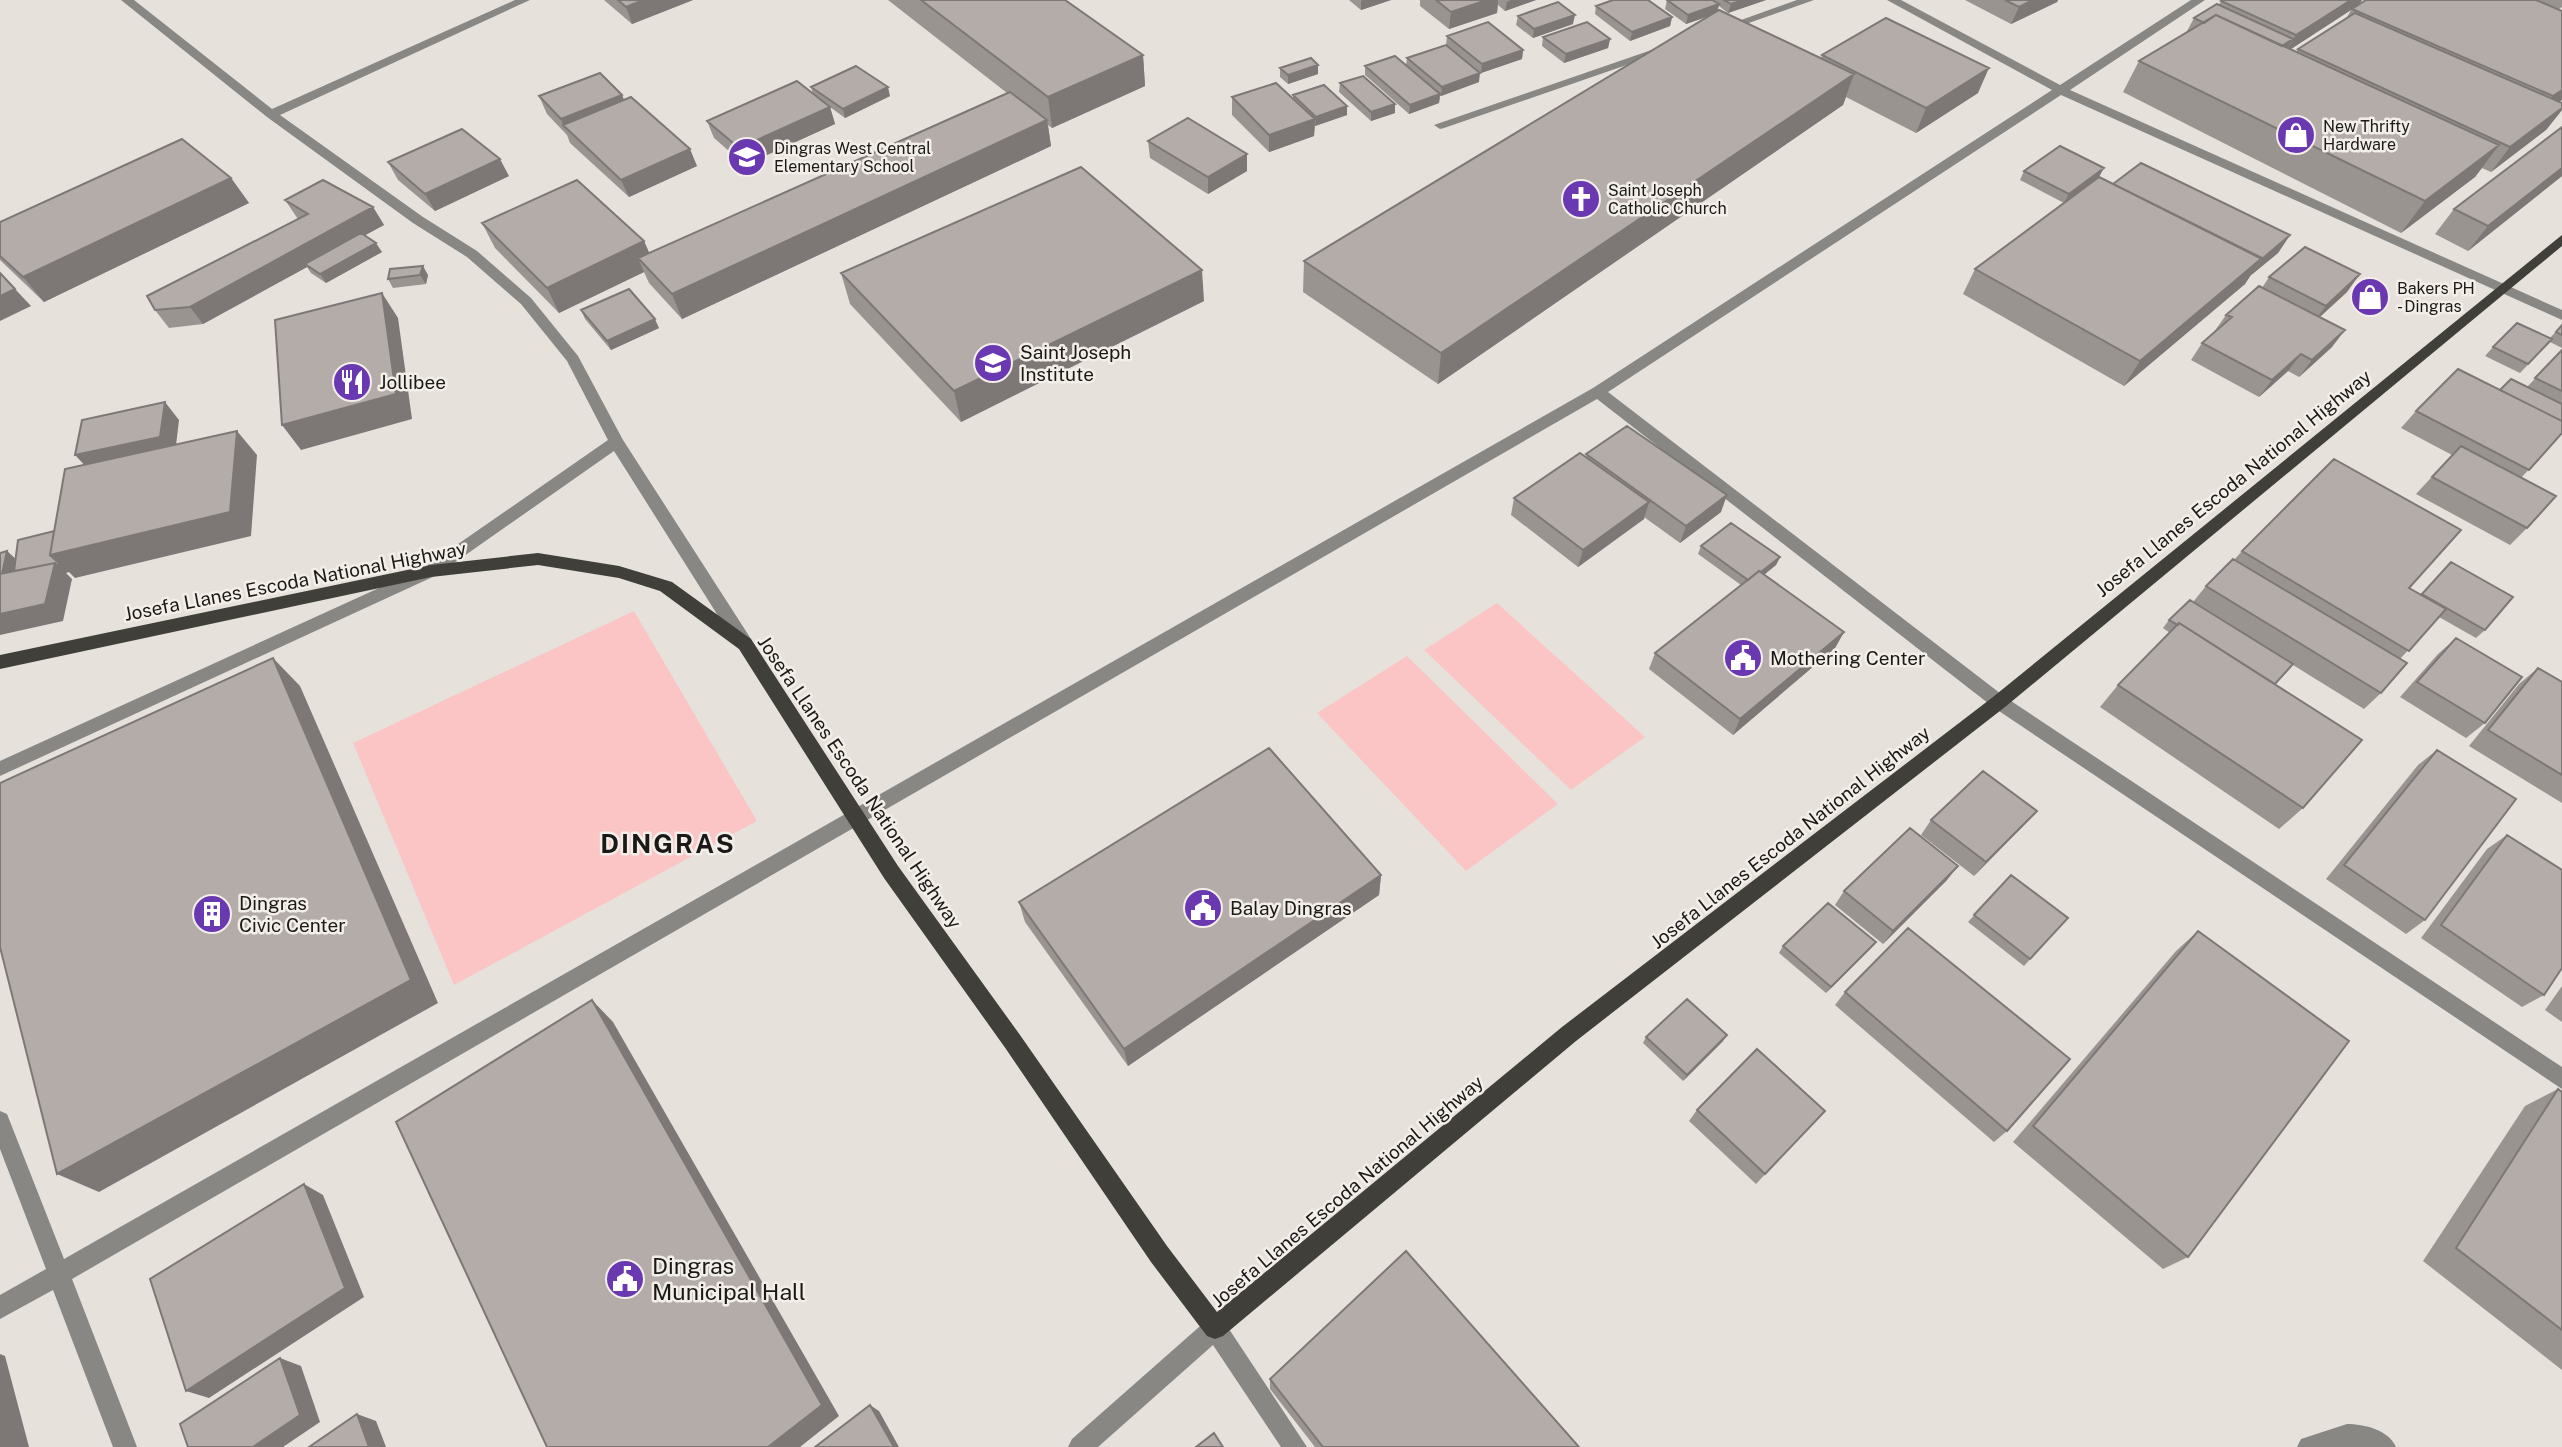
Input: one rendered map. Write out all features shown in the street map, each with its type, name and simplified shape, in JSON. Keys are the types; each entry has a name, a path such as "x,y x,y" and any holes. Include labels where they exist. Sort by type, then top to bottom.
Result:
{"main road":[{"name":"Josefa Llanes Escoda National Highway","path":"0,662 431,571 538,559 620,572 666,586 745,644 891,872 1013,1042 1159,1254 1215,1328 1569,1034 1999,702 2562,239"}],"street":[{"path":"127,0 271,114 418,220 472,254 526,301 573,359 616,442 745,644"},
{"path":"271,114 524,0"},
{"path":"1703,36 1808,0"},
{"path":"1893,0 2060,90 2562,316"},
{"path":"0,1308 1598,391 2199,0"},
{"path":"1440,125 1677,45"},
{"path":"1598,391 1999,702 2562,1079"},
{"path":"0,769 431,571 616,442"},
{"path":"0,1121 125,1447"},
{"path":"1080,1447 1215,1328 1295,1447"},
{"path":"2309,1447 2336,1436 2367,1436 2384,1447"}],"shaded area":[{"path":"1497,603 1645,737 1571,790 1424,650"},
{"path":"634,611 757,821 454,985 353,743"},
{"path":"1407,656 1558,804 1466,871 1317,713"}],"building":[{"path":"618,0 643,0 626,7"},
{"path":"921,0 1065,0 1143,55 1048,97"},
{"path":"1436,0 1487,0 1451,12"},
{"path":"1613,0 1648,0 1672,17 1632,32 1596,6"},
{"path":"1667,0 1712,0 1719,4 1688,15"},
{"path":"1724,0 1743,0 1731,4"},
{"path":"2005,0 2033,0 2019,7"},
{"path":"2351,0 2296,35 2221,1"},
{"path":"2366,0 2536,0 2562,11 2562,90 2553,96 2352,9"},
{"path":"1558,2 1575,15 1534,29 1518,16"},
{"path":"2217,4 2293,39 2282,46 2216,15 2204,23 2194,18"},
{"name":"Saint Joseph Catholic Church","path":"1719,10 1854,74 1441,353 1304,261"},
{"path":"2355,13 2562,103 2562,108 2510,147 2298,49"},
{"path":"2216,15 2499,145 2425,201 2139,61"},
{"path":"1886,18 1989,68 1926,108 1822,55"},
{"path":"1488,22 1523,50 1482,64 1447,36"},
{"path":"1587,22 1610,39 1566,54 1543,37"},
{"path":"1446,45 1480,73 1442,87 1407,58"},
{"path":"1395,56 1440,94 1410,105 1365,66"},
{"path":"1311,58 1318,65 1288,75 1280,68"},
{"path":"856,66 888,87 843,109 811,87"},
{"path":"600,73 622,95 561,119 539,96"},
{"path":"1363,76 1395,104 1371,112 1340,83"},
{"path":"797,81 830,107 739,148 707,121"},
{"path":"1276,83 1315,119 1269,135 1232,97"},
{"path":"1324,85 1347,106 1316,117 1293,95"},
{"path":"1010,92 1047,120 672,294 638,258"},
{"path":"631,97 690,149 621,180 563,125"},
{"path":"1188,118 1247,154 1208,177 1148,141"},
{"path":"2562,127 2562,168 2488,226 2454,209"},
{"path":"462,129 500,159 425,194 388,162"},
{"path":"182,139 231,178 23,277 0,256 0,222"},
{"path":"2060,146 2104,168 2069,194 2024,171"},
{"path":"2141,163 2290,235 2262,259 2113,184"},
{"name":"Saint Joseph Institute","path":"1081,167 1202,270 954,391 841,273"},
{"path":"2099,177 2262,258 2140,361 1975,269"},
{"path":"323,180 373,207 190,307 155,310 147,296 308,214 285,200"},
{"path":"577,180 644,241 547,288 482,223"},
{"path":"361,233 376,243 320,274 305,264"},
{"path":"2305,247 2360,274 2326,306 2269,277"},
{"path":"423,266 420,275 388,279 390,269"},
{"path":"0,273 15,289 0,296"},
{"path":"2259,286 2345,330 2312,360 2301,354 2272,380 2202,343 2232,317 2226,315"},
{"path":"629,289 655,319 607,341 581,310"},
{"name":"Jollibee","path":"382,293 396,394 282,425 275,320"},
{"path":"2517,323 2552,339 2528,364 2493,347"},
{"path":"2562,350 2562,391 2535,378"},
{"path":"2458,369 2562,421 2562,433 2529,470 2416,411"},
{"path":"2511,379 2562,404 2562,421 2500,390"},
{"path":"165,402 160,437 75,455 82,420"},
{"path":"1627,426 1727,495 1686,526 1586,454"},
{"path":"237,431 230,512 50,555 65,469"},
{"path":"2461,446 2556,496 2527,528 2432,477"},
{"path":"1580,453 1649,502 1583,550 1514,498"},
{"path":"2334,459 2461,530 2409,588 2446,609 2409,651 2242,551"},
{"path":"1731,523 1780,557 1748,580 1701,546"},
{"path":"54,531 50,555 60,564 14,571 18,540"},
{"path":"7,551 2,574 0,574 0,553"},
{"path":"2233,559 2407,663 2381,693 2206,586"},
{"path":"2451,562 2513,597 2485,630 2422,594"},
{"path":"55,563 45,604 0,614 0,574"},
{"name":"Mothering Center","path":"1759,571 1844,632 1740,719 1655,653"},
{"path":"2190,600 2293,664 2275,684 2179,623 2178,625 2169,620"},
{"path":"2179,623 2362,740 2303,808 2118,685"},
{"path":"2456,638 2522,677 2485,723 2417,682"},
{"name":"Dingras Civic Center","path":"273,658 411,980 57,1174 0,947 0,783"},
{"path":"2538,668 2562,682 2562,775 2488,730"},
{"name":"Balay Dingras","path":"1269,748 1381,875 1124,1049 1019,902"},
{"path":"2437,750 2516,799 2425,920 2344,865"},
{"path":"1983,771 2037,811 1986,862 1931,820"},
{"path":"1910,828 1958,866 1893,931 1844,891"},
{"path":"2507,835 2562,870 2562,968 2544,995 2441,925"},
{"path":"2011,875 2068,918 2030,959 1974,915"},
{"path":"1828,903 1876,942 1831,987 1783,946"},
{"path":"1908,928 2070,1059 2007,1131 1845,992"},
{"path":"2198,931 2349,1041 2188,1257 2033,1126"},
{"path":"1687,999 1727,1035 1687,1075 1646,1037"},
{"name":"Dingras Municipal Hall","path":"592,1000 822,1405 768,1447 547,1447 396,1122"},
{"path":"1757,1049 1825,1111 1765,1174 1697,1110"},
{"path":"2558,1089 2562,1092 2562,1330 2456,1248"},
{"path":"304,1184 345,1288 186,1391 150,1279"},
{"path":"1406,1251 1579,1447 1323,1447 1270,1379"},
{"path":"280,1358 300,1415 253,1447 188,1447 180,1424"},
{"path":"870,1405 894,1447 815,1447"},
{"path":"357,1414 369,1447 309,1447"},
{"path":"1214,1433 1223,1447 1196,1447"}],"place":[{"name":"New Thrifty Hardware","path":"2296,135"},
{"name":"Dingras West Central Elementary School","path":"747,157"},
{"name":"Saint Joseph Catholic Church","path":"1581,199"},
{"name":"Bakers PH - Dingras","path":"2370,297"},
{"name":"Saint Joseph Institute","path":"993,363"},
{"name":"Jollibee","path":"352,382"},
{"name":"Mothering Center","path":"1743,658"},
{"name":"Balay Dingras","path":"1203,908"},
{"name":"Dingras Civic Center","path":"212,914"},
{"name":"Dingras Municipal Hall","path":"625,1279"}],"district":[{"name":"DINGRAS","path":"668,844"}]}
